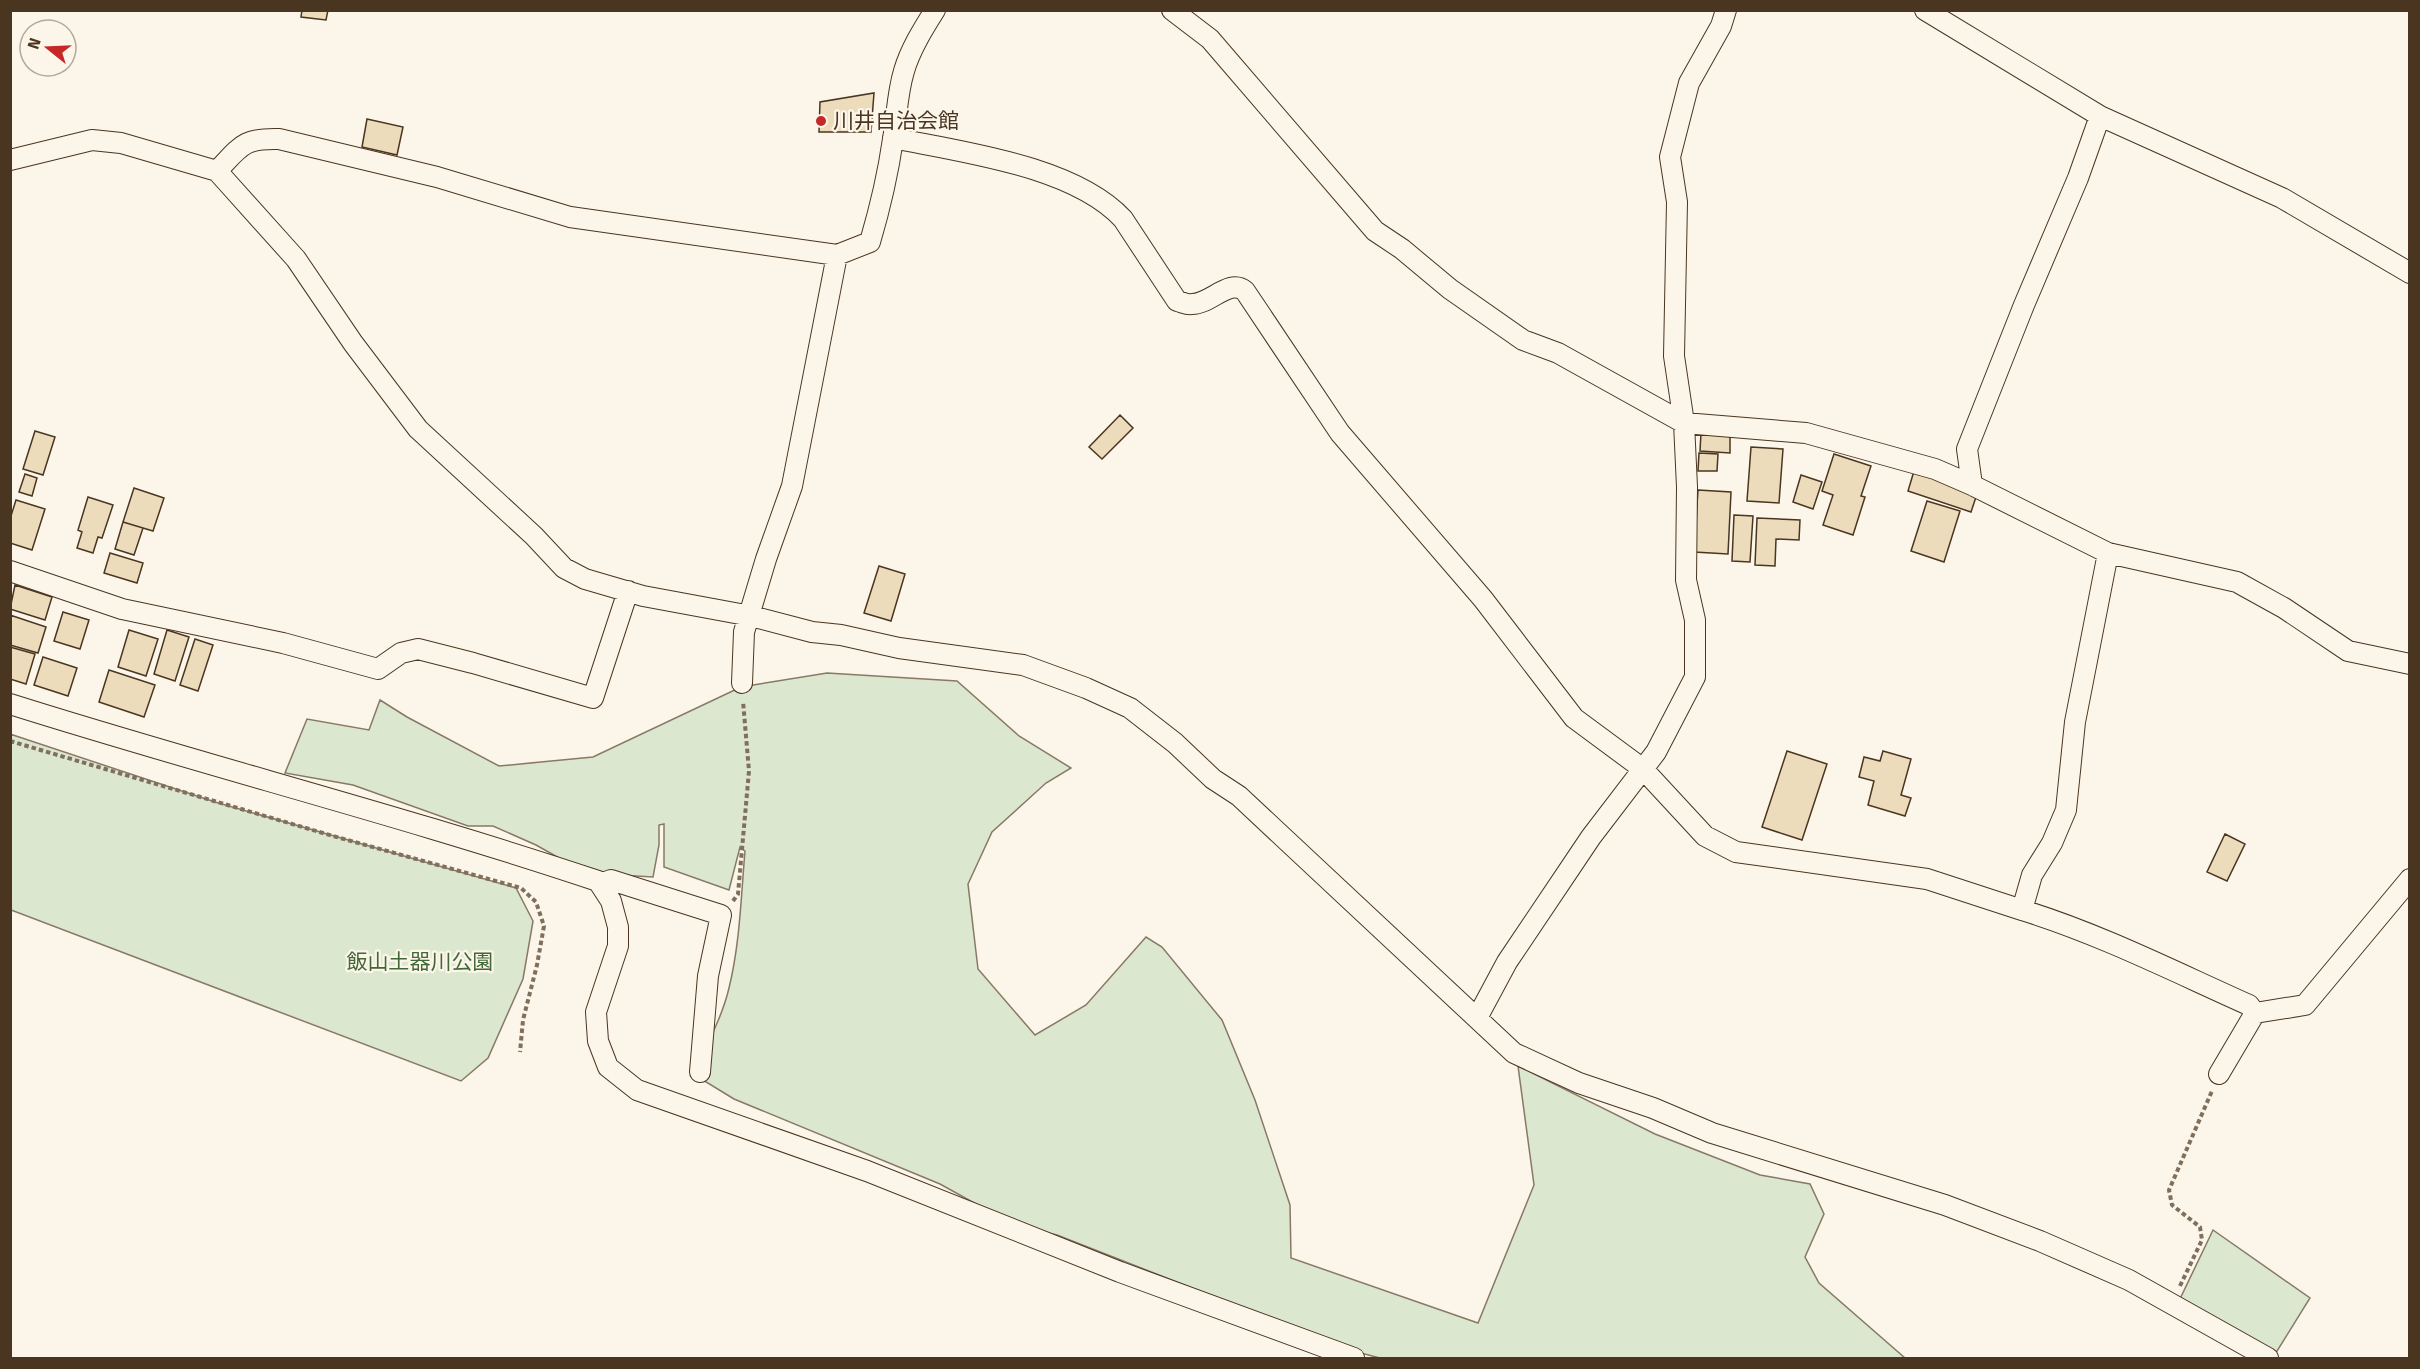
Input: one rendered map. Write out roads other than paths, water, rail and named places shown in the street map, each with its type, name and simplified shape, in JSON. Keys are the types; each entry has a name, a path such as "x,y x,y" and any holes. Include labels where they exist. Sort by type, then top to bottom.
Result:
{"street":[{"path":"218,171 244,143 259,138 279,138 437,177 570,218 837,255 870,242 879,212 904,69 935,10"},
{"path":"1172,10 1210,39 1375,231 1402,249 1450,289 1523,340 1558,353 1684,423 1806,433 1935,469 1972,484 2108,553 2237,582 2284,608 2348,651 2409,664"},
{"path":"1477,1018 1506,962 1591,837 1656,752 1695,677 1695,620 1686,580 1687,488 1684,423 1674,356 1677,202 1670,157 1689,83 1721,26 1726,10"},
{"path":"1924,10 2100,116 2282,198 2409,273"},
{"path":"1972,484 1967,449 2024,305 2078,178 2100,116"},
{"path":"893,138 1035,168 1088,192 1113,207 1124,219 1177,301 1191,305 1211,299 1231,286 1239,286 1245,291 1340,433 1483,599 1574,718 1643,769 1705,836 1736,852 1928,879 2056,920 2249,1005 2255,1013"},
{"path":"10,160 92,140 121,143 218,171 296,259 353,343 418,429 534,536 564,568 585,579 628,591 751,616 812,632 841,635 899,648 1023,665 1086,688 1130,708 1175,743 1213,779 1239,796 1514,1053 1579,1083 1653,1108 1712,1133 1945,1205 2040,1241 2128,1280 2268,1359"},
{"path":"742,683 744,633 751,616 766,559 792,486 837,255"},
{"path":"2022,910 2032,875 2052,843 2066,810 2075,722 2108,553"},
{"path":"10,571 122,609 283,644 378,669 401,653 418,649 593,698 628,591"},
{"path":"10,704 138,744 396,816 598,881 611,901 618,927 618,946 596,1012 598,1041 608,1067 637,1090 867,1171 1120,1272 1354,1359"},
{"path":"2255,1013 2305,1005 2409,879"},
{"path":"600,884 611,880 721,915 708,976 700,1072"},
{"path":"2219,1074 2255,1013"}],"place":[{"name":"川井自治会館","path":"821,121"}],"park label":[{"name":"飯山土器川公園","path":"420,962"}]}
